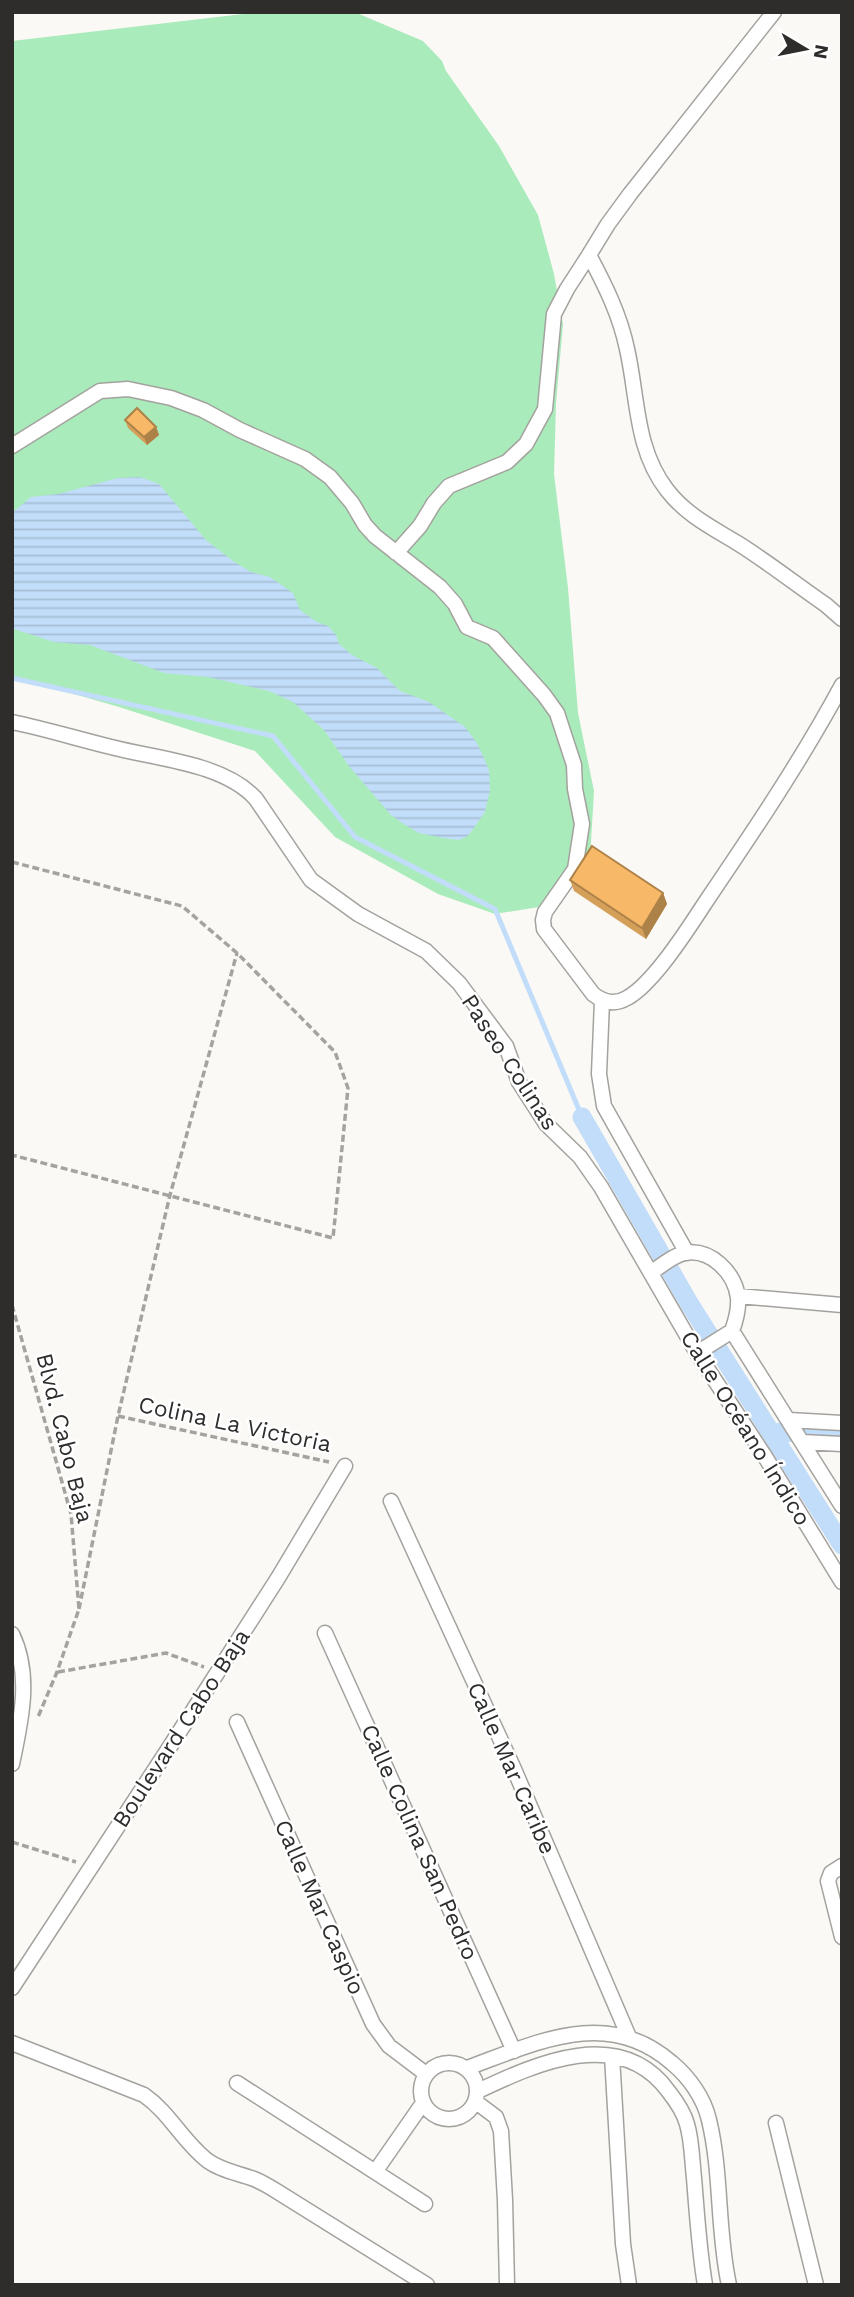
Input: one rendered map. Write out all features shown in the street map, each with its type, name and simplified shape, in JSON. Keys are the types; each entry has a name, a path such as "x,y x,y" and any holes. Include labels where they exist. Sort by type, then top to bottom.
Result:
{"street":[{"path":"396,553 449,486 493,470 507,462 526,444 545,409 554,314 567,289 630,194 774,12"},
{"path":"589,255 619,319 627,348 640,432 648,457 666,490 687,512 826,605 842,619"},
{"path":"12,446 100,391 128,389 171,398 203,410 318,467 338,486 365,525 440,587 455,604 467,627 493,639 544,695 556,713 574,765 575,789 582,824 575,869 545,912 544,929 593,994 602,1001 620,1002 630,997 676,946 797,764 842,685"},
{"name":"Paseo Colinas","path":"12,722 191,766 230,778 246,787 311,880 358,914 426,951 459,983 506,1046 519,1083 546,1124 580,1157 655,1270"},
{"path":"602,1001 599,1074 604,1106 681,1255"},
{"path":"655,1270 681,1255 701,1254 720,1263 735,1286 738,1296 842,1305"},
{"name":"Calle Océano Índico","path":"655,1270 715,1342 790,1421 842,1506"},
{"name":"Calle Océano Índico","path":"715,1342 737,1318 738,1296"},
{"name":"Calle Océano Índico","path":"715,1342 764,1455 842,1582"},
{"path":"790,1421 842,1423"},
{"path":"802,1442 842,1444"},
{"name":"Boulevard Cabo Baja","path":"12,1988 278,1578 345,1466"},
{"name":"Calle Mar Caribe","path":"391,1501 514,1769 629,2037"},
{"name":"Calle Colina San Pedro","path":"325,1633 514,2051"},
{"path":"12,1634 19,1649 24,1672 23,1703 12,1764"},
{"name":"Calle Mar Caspio","path":"237,1722 373,2024 389,2046 426,2074"},
{"path":"842,1866 831,1873 828,1881 842,1937"},
{"path":"467,2068 538,2042 587,2032 629,2037 650,2046 669,2059 680,2069 701,2098 709,2118 722,2253 729,2285"},
{"path":"12,2043 144,2095 162,2110 182,2136 210,2163 225,2171 258,2181 278,2192 427,2285"},
{"path":"477,2096 514,2074 567,2057 595,2054 638,2064 663,2083 687,2123 705,2285"},
{"path":"612,2056 623,2244 629,2285"},
{"path":"446,2063 457,2063 467,2068 475,2078 477,2096 469,2113 457,2119 444,2120 431,2114 423,2104 421,2093 426,2074 435,2066 446,2063"},
{"path":"237,2083 425,2204"},
{"path":"477,2096 496,2117 501,2131 507,2285"},
{"path":"374,2172 423,2104"},
{"path":"776,2123 816,2285"},
{"path":"700,2257 722,2253"}],"path":[{"path":"12,862 182,906 237,953 335,1052 348,1088 333,1238 12,1155"},
{"path":"79,1609 118,1416 170,1195 237,953"},
{"name":"Blvd. Cabo Baja","path":"12,1305 71,1514 79,1609 37,1719"},
{"name":"Colina La Victoria","path":"118,1416 345,1466"},
{"path":"57,1672 166,1653 216,1671"},
{"path":"12,1842 91,1866"}],"green space":[{"path":"260,12 359,14 423,41 442,61 446,71 499,146 538,215 554,274 563,324 556,403 554,474 568,588 578,713 594,791 590,859 564,897 539,907 495,914 438,894 335,837 255,751 12,676 12,41"}],"water":[{"path":"140,477 159,484 206,540 233,561 251,572 270,577 293,593 300,610 328,626 336,635 339,644 352,655 377,668 400,691 429,702 465,727 477,743 489,770 490,790 485,812 468,836 459,840 443,838 419,833 402,823 390,814 349,766 324,730 293,702 269,691 208,677 164,673 90,645 54,642 14,629 12,513 31,497 58,494 118,478"}],"building":[{"path":"137,408 156,427 144,437 125,420"},
{"path":"592,846 663,893 642,928 570,880"}],"waterway":[{"path":"12,678 273,736 355,837 495,909 582,1117"},
{"path":"582,1117 689,1303 842,1545"},
{"path":"780,1432 842,1435"}]}
